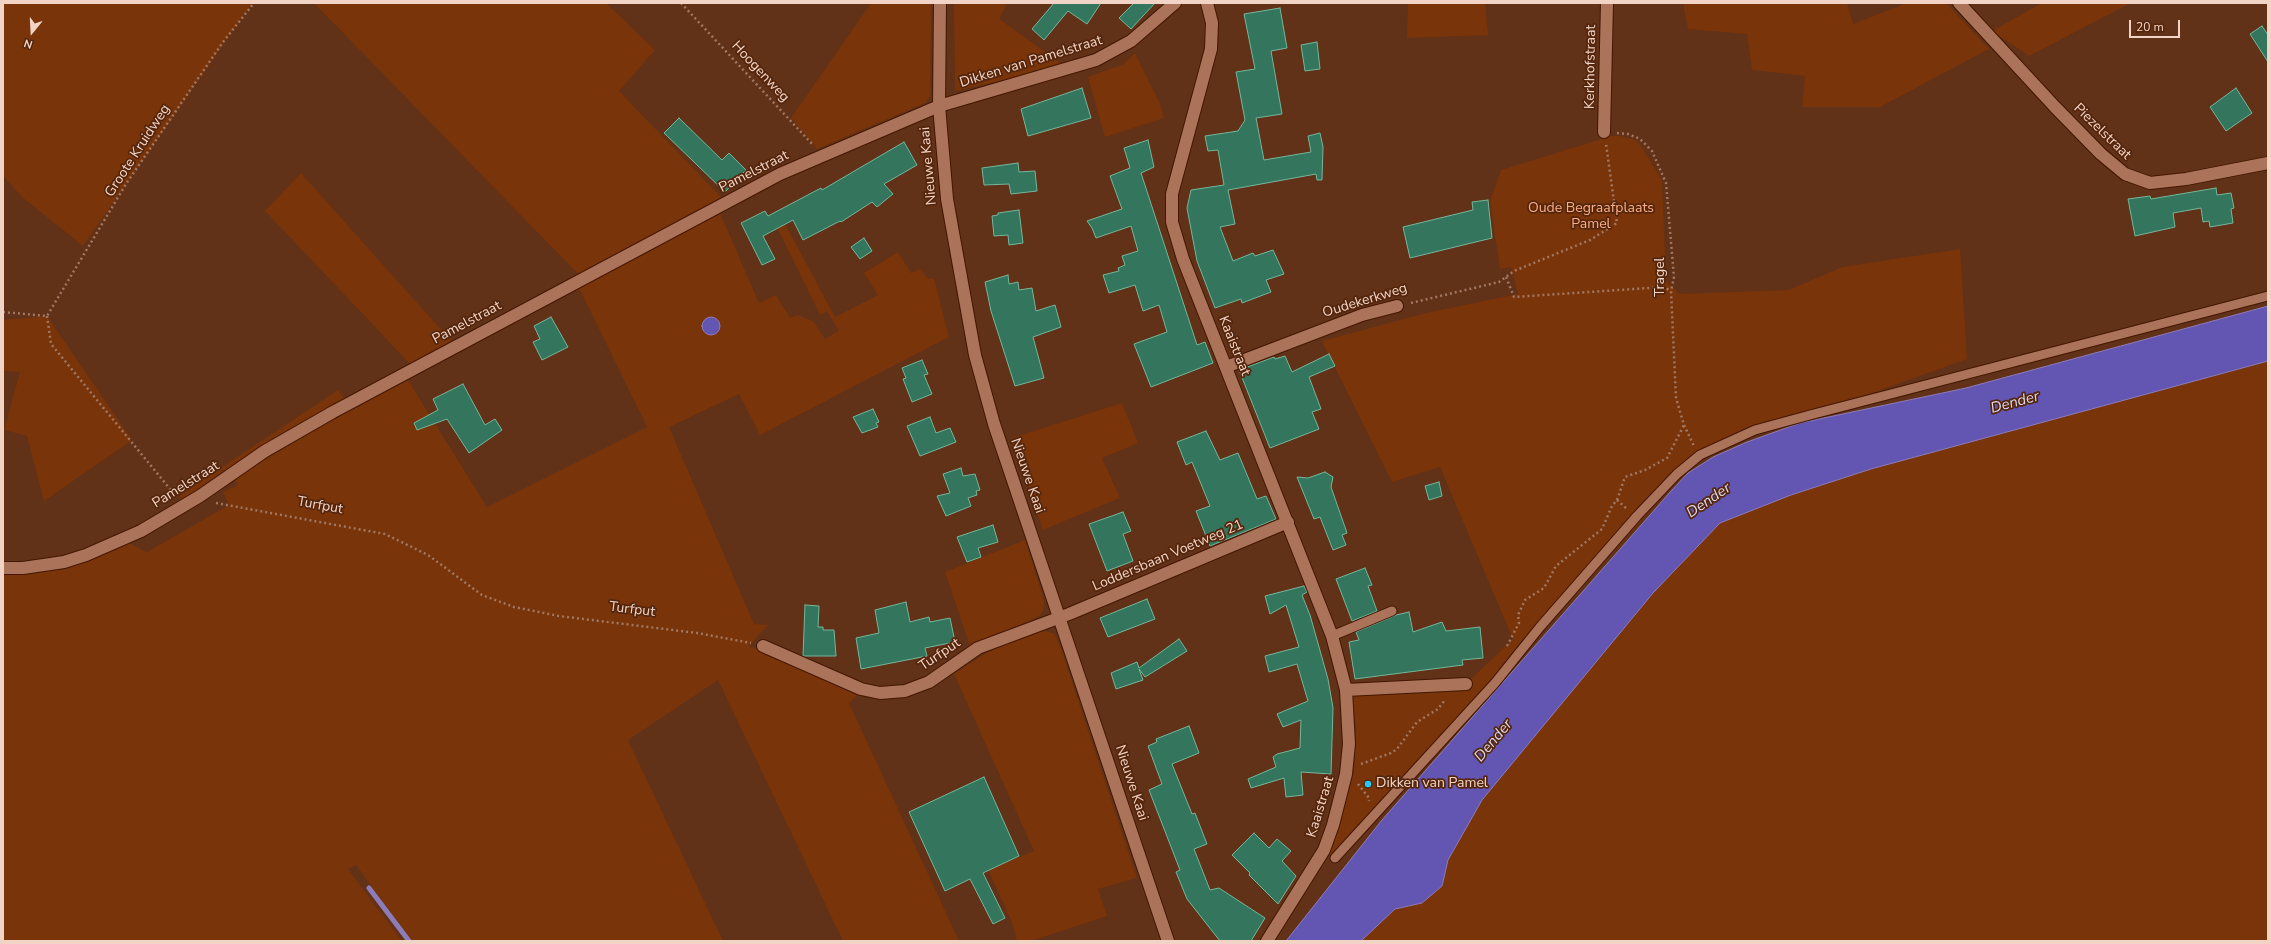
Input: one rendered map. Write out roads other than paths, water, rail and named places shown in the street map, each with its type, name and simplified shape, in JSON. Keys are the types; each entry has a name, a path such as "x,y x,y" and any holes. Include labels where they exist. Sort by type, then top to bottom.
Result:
{"street":[{"name":"Nieuwe Kaai","path":"940,3 945,104 947,199 975,356 994,424 1168,941"},
{"name":"Dikken van Pamelstraat","path":"945,104 1096,60 1120,49 1175,3"},
{"name":"Kaaistraat","path":"1207,3 1212,23 1211,49 1172,194 1172,222 1183,259 1332,636 1346,690 1349,744 1346,774 1333,825 1324,850 1267,941"},
{"name":"Kerkhofstraat","path":"1604,132 1607,3"},
{"name":"Piezelstraat","path":"1959,3 2101,154 2125,174 2150,183 2186,179 2268,163"},
{"name":"Pamelstraat","path":"3,568 23,568 64,562 86,555 141,531 200,496 264,451 333,412 780,174 945,104"},
{"name":"Oudekerkweg","path":"1226,367 1362,315 1397,306"},
{"name":"Loddersbaan Voetweg 21","path":"1058,617 1288,522"},
{"name":"Turfput","path":"763,646 861,689 880,692 905,691 929,682 978,648 1058,617"},
{"path":"1346,690 1466,684"}],"lane":[{"path":"1335,858 1495,683 1540,627 1637,516 1677,474 1700,455 1755,430 2268,296"},
{"path":"1332,636 1392,611"}],"water":[{"name":"Dender","path":"2268,306 2268,361 1871,469 1791,495 1720,523 1653,593 1482,800 1448,860 1442,886 1422,903 1395,909 1361,941 1286,941 1382,820 1688,473 1713,457 1747,442 1800,423 1966,388"},
{"path":"711,317 717,320 720,326 717,332 711,335 705,332 702,326 705,320"}],"waterway":[{"path":"369,888 409,941"}],"place":[{"name":"Dikken van Pamel","path":"1368,784"}],"park label":[{"name":"Oude Begraafplaats Pamel","path":"1591,218"}]}
